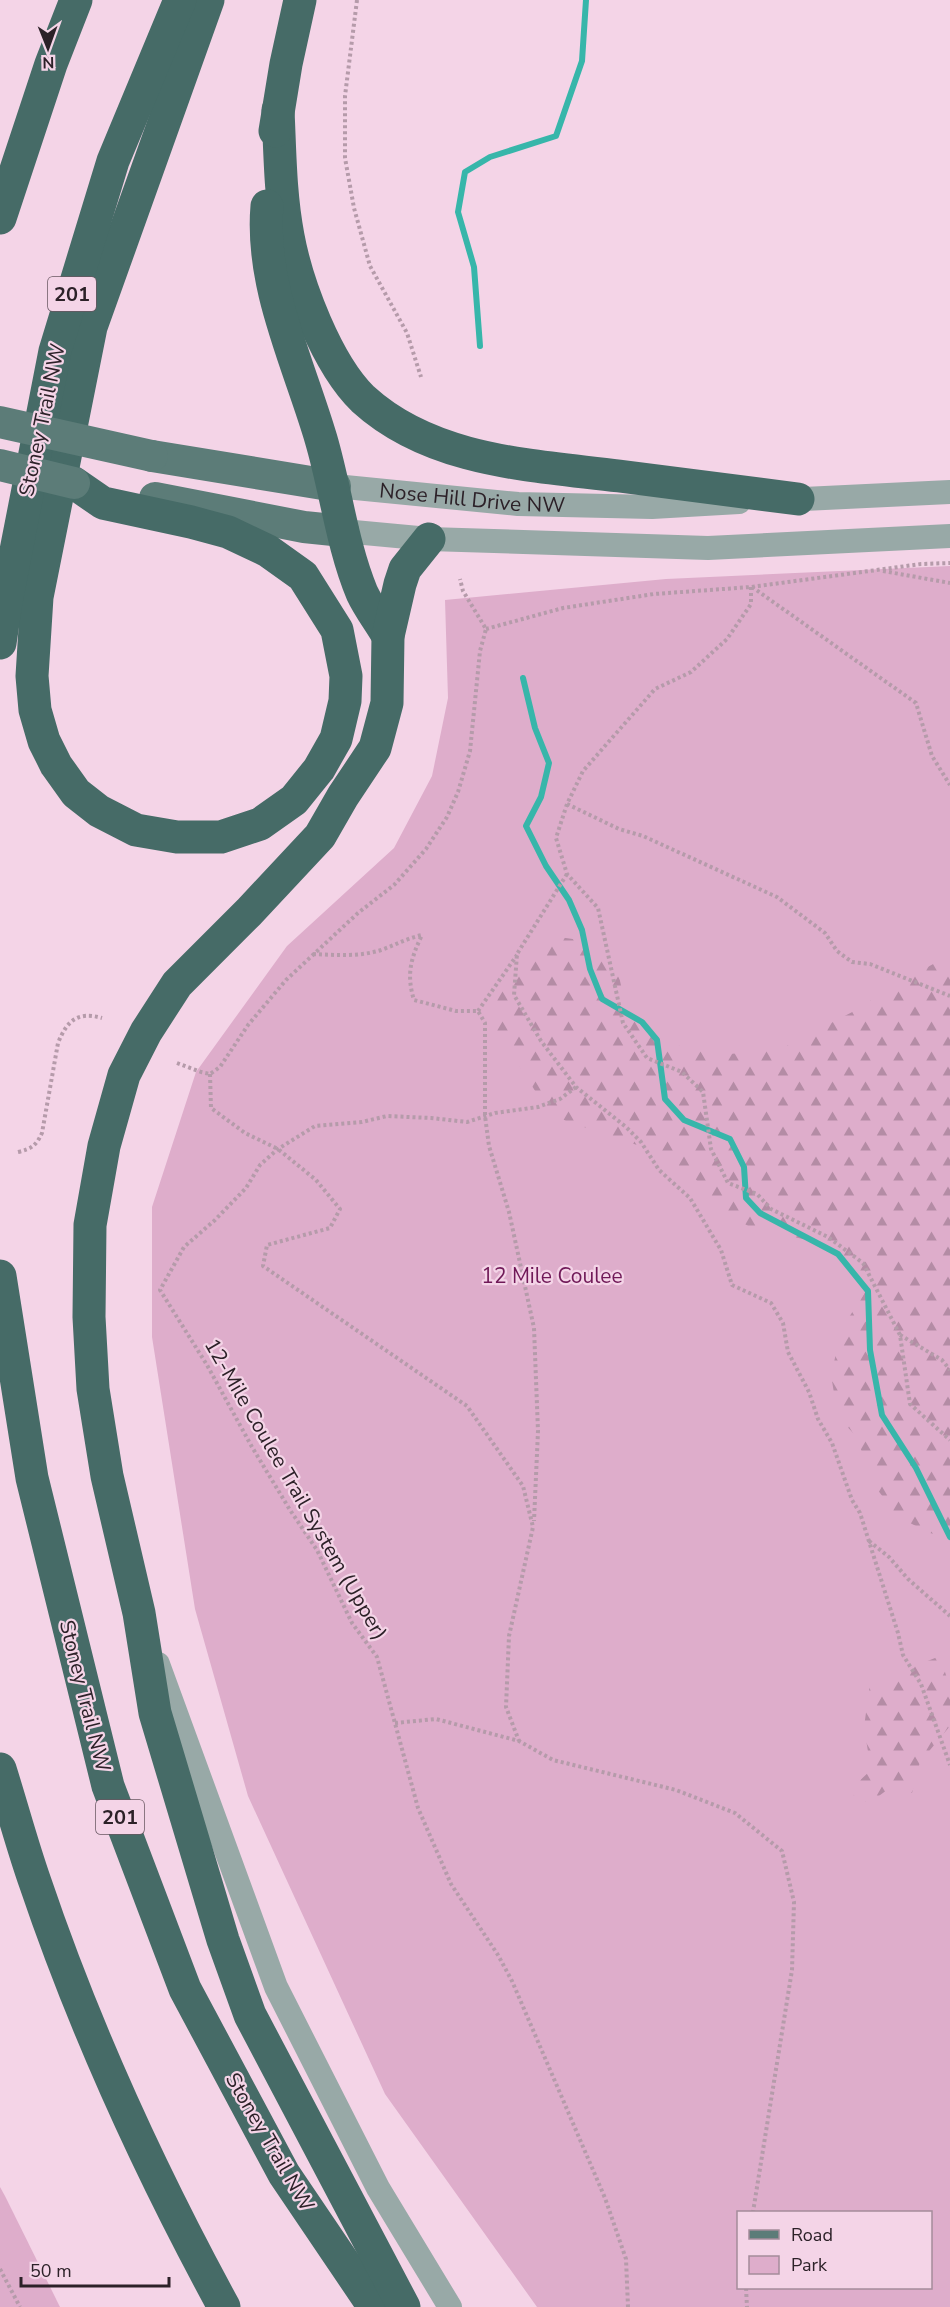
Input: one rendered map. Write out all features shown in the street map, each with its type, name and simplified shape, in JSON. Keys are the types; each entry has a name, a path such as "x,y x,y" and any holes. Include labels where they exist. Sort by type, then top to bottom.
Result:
{"highway":[{"path":"0,218 51,64 76,0"},
{"name":"Stoney Trail NW","path":"0,643 54,351 113,161 180,0"},
{"path":"75,483 103,503 140,503 228,532 268,551 303,576 337,630 346,676 345,701 336,739 319,769 294,800 260,824 221,837 177,837 136,830 99,811 76,793 56,765 44,741 35,710 33,676 37,597 91,327 208,0"},
{"path":"300,0 278,110 266,220 268,258 278,305 335,486 343,531 363,594 388,636"},
{"path":"278,110 281,189 288,238 302,284 320,334 337,366 362,398 389,419 426,440 454,450 526,465 798,499"},
{"path":"404,2307 250,2014 223,1940 155,1713 139,1613 107,1476 93,1389 89,1317 90,1225 104,1146 124,1075 146,1032 177,984 320,836 375,748 387,703 388,636 405,569 429,539"},
{"name":"Stoney Trail NW","path":"0,1276 4,1315 32,1478 108,1786 185,1989 284,2174 374,2307"},
{"path":"0,1769 35,1883 73,1984 131,2123 182,2229 224,2307"}],"main road":[{"name":"Nose Hill Drive NW","path":"0,422 152,456 335,486"},
{"path":"0,465 75,483"},
{"name":"Nose Hill Drive NW","path":"140,503 343,531"}],"street":[{"name":"Nose Hill Drive NW","path":"335,486 518,504 652,507 950,492"},
{"name":"Nose Hill Drive NW","path":"343,531 429,539 708,548 950,536"},
{"path":"139,1613 276,1987 378,2188 450,2307"}],"path":[{"path":"357,0 345,96 345,158 354,208 370,266 407,333 421,377"},
{"path":"486,629 562,608 654,594 751,586 950,563"},
{"path":"876,570 950,583"},
{"path":"210,1074 226,1059 261,1009 314,954 358,913 394,885 426,849 447,817 458,792 470,751 480,651 486,629 463,591 460,579"},
{"path":"751,586 916,703 932,756 950,785"},
{"path":"751,586 751,604 727,639 691,672 655,689 583,771 567,804 556,838 567,874 597,909 623,1023 647,1058 681,1072 703,1092 711,1149 728,1182 757,1194 771,1209 828,1237 863,1263 900,1335 910,1404 950,1440"},
{"path":"567,804 619,830 643,836 777,897 825,933 837,951 852,962 870,964 950,996"},
{"path":"478,1011 567,874"},
{"path":"314,954 343,956 380,950 422,935 411,959 410,986 414,1000 456,1011 478,1011"},
{"path":"517,954 514,995 541,1041 576,1087 641,1142 659,1170 690,1198 721,1250 732,1285 771,1303 783,1323 788,1352 809,1392 818,1419 832,1443 852,1500 860,1513 903,1655 921,1683 950,1765"},
{"path":"478,1011 485,1023 485,1116 489,1146 509,1212 534,1328 538,1431 533,1527 510,1635 506,1707 519,1741"},
{"path":"18,1152 36,1145 42,1133 58,1043 63,1031 75,1017 91,1015 102,1018"},
{"path":"177,1063 210,1074"},
{"path":"210,1074 212,1108 245,1133 278,1149 316,1180 340,1209 330,1228 267,1245 263,1266 466,1406 523,1486 533,1527"},
{"path":"278,1149 315,1126 362,1122 387,1116 467,1122 495,1113 538,1107 560,1098 576,1087"},
{"name":"12-Mile Coulee Trail System (Upper)","path":"278,1149 260,1165 246,1188 223,1212 184,1247 160,1290 207,1365 284,1501 317,1550 352,1623 377,1657 418,1808 451,1884 498,1955 512,1981 605,2198 627,2259 628,2307"},
{"path":"900,1335 942,1360 950,1370"},
{"path":"868,1540 889,1557 908,1579 950,1616"},
{"path":"395,1723 436,1719 519,1741 553,1760 676,1790 735,1813 782,1851 794,1902 792,1970 753,2211"},
{"path":"0,2269 20,2307"},
{"path":"746,2289 747,2307"}],"green space":[{"name":"12 Mile Coulee","path":"950,566 950,2307 537,2307 385,2094 248,1796 195,1609 152,1337 152,1207 196,1072 287,946 394,848 432,776 448,698 445,600 666,579"},
{"path":"559,937 600,943 617,968 627,1011 672,1044 716,1055 779,1050 860,1008 884,991 935,963 950,965 950,1538 930,1533 898,1517 874,1485 856,1436 838,1417 831,1375 842,1328 864,1294 825,1244 750,1227 729,1215 687,1170 637,1145 566,1121 548,1111 491,1022 499,981 523,959"},
{"path":"940,1656 950,1688 950,1726 920,1762 912,1793 887,1790 872,1801 853,1803 855,1785 871,1770 864,1727 870,1684"},
{"path":"0,2187 5,2196 60,2307 0,2307"}],"waterway":[{"path":"480,346 474,267 458,212 465,172 490,157 556,136 582,61 586,0"},
{"path":"523,678 535,728 549,763 541,797 526,826 546,866 569,900 582,930 590,969 602,999 642,1022 657,1040 665,1099 684,1120 730,1139 744,1167 746,1198 760,1213 838,1254 868,1291 870,1350 882,1415 916,1468 950,1537"}]}
